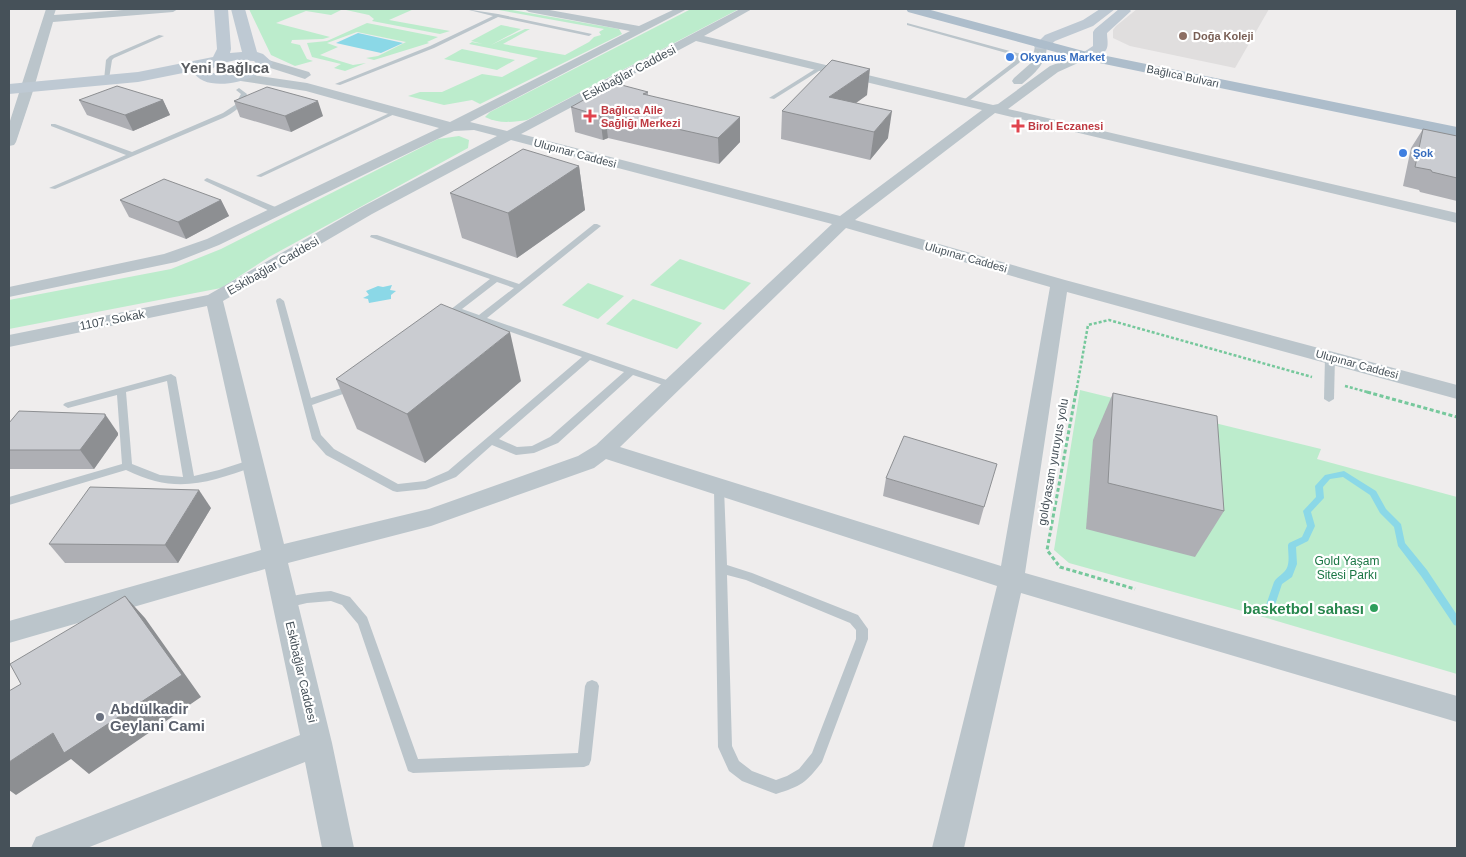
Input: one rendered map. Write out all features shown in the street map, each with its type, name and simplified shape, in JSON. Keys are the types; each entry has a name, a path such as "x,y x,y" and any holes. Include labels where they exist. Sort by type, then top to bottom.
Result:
{"main road":[{"name":"Bağlıca Bulvarı","path":"952,9 1059,34 1088,45 1457,132"},
{"name":"Bağlıca Bulvarı","path":"911,16 1041,46 1088,45 1457,118"}],"street":[{"path":"9,142 34,87 49,14 173,9"},
{"path":"214,67 224,49 221,9"},
{"path":"238,9 258,59 257,70 240,85"},
{"path":"529,9 640,30"},
{"path":"9,292 170,258 213,242 451,126 469,123 682,9"},
{"name":"Eskibağlar Caddesi","path":"338,848 286,603 214,299 366,211 747,9"},
{"path":"992,109 990,103 1039,62 1042,56 1041,46 1044,42 1059,34 1078,28 1108,9"},
{"path":"9,632 275,556 431,517 586,462 604,450 843,222 992,109 1002,107 1088,45 1127,9"},
{"path":"695,37 963,103 1140,142 1457,218"},
{"path":"9,88 34,87 52,89 214,67 258,59"},
{"name":"Ulupınar Caddesi","path":"258,59 510,136 843,222 1059,284 1457,392"},
{"path":"214,67 240,85 307,87 451,126"},
{"path":"948,848 1011,580 1059,284"},
{"name":"1107. Sokak","path":"9,341 214,299"},
{"path":"604,450 1011,580 1457,709"},
{"path":"47,848 317,743"}],"lane":[{"path":"467,9 589,34"},
{"path":"338,84 432,47 498,15"},
{"path":"911,16 1019,55 1020,58 1017,62 963,103"},
{"path":"110,81 109,60 112,57 161,36"},
{"path":"772,98 820,68"},
{"path":"53,188 226,114 239,104 245,96 240,85"},
{"path":"259,176 398,111"},
{"path":"53,125 133,155"},
{"path":"207,180 277,211"},
{"path":"480,319 597,226"},
{"path":"374,237 521,287"},
{"path":"495,279 453,313 480,319 672,385"},
{"path":"280,301 316,436 330,452 397,488 426,485 452,474 588,356"},
{"path":"1328,399 1330,357"},
{"path":"491,440 516,451 545,445 554,440 631,371"},
{"path":"68,405 171,377 189,480"},
{"path":"307,403 361,383"},
{"path":"121,391 126,466"},
{"path":"9,501 126,466 152,479 176,482 207,478 253,464"},
{"path":"719,488 725,747 734,766 747,776 776,787 791,782 804,774 817,757 862,639 862,629 854,620 835,610 748,576 721,568"},
{"path":"286,603 307,598 331,596 346,601 363,621 413,766 584,760 592,686"}],"path":[{"name":"goldyasam yuruyus yolu","path":"1145,592 1060,567 1047,550 1088,325 1109,320 1457,417"}],"shaded area":[{"name":"Doğa Koleji","path":"1137,9 1269,9 1235,68 1130,46 1113,38 1113,30 1116,26"}],"green space":[{"path":"249,9 343,9 331,15 306,11 276,23 330,37 292,40 291,43 300,45 307,59 313,61 295,66 271,55"},
{"path":"414,9 389,20 450,31 440,34 372,21 374,19 369,15 346,10"},
{"path":"493,9 507,9 619,29 622,34 480,104 472,100 444,105 408,96 420,92 442,92 482,74 502,77 538,58 469,44 472,42 483,44 471,41 501,25 521,29 491,45 525,29 530,29 503,44 565,55 589,42 594,37 601,35 599,32 604,29"},
{"path":"691,9 739,9 527,120 500,122 485,117 490,112"},
{"path":"367,23 438,37 427,42 429,43 374,60 366,58 378,56 406,42 357,32 327,43 338,47 320,55 353,65 366,63 345,71 334,68 341,64 312,57 307,43 327,41"},
{"path":"462,49 515,60 497,70 444,59"},
{"path":"459,136 469,140 468,148 269,257 221,288 9,329 9,300 171,269 221,249 438,139"},
{"path":"680,259 751,283 724,310 650,285"},
{"path":"588,283 624,296 598,319 562,305"},
{"path":"633,299 702,323 677,349 606,324"},
{"name":"Gold Yaşam Sitesi Parkı","path":"1080,390 1321,449 1317,459 1457,497 1457,674 1253,614 1069,563 1054,550"}],"water":[{"path":"358,33 403,43 381,53 336,43"},
{"path":"392,285 390,290 396,291 391,295 391,299 369,303 368,299 363,298 369,295 366,291 378,286"}],"building":[{"path":"832,60 870,69 829,97 892,111 874,132 782,111"},
{"path":"614,83 648,92 643,94 740,117 718,138 605,113 600,116 571,107"},
{"path":"117,86 163,100 125,115 79,100"},
{"path":"267,87 318,101 285,116 234,101"},
{"path":"1423,129 1457,136 1457,178 1415,167"},
{"path":"523,149 579,166 508,213 450,193"},
{"path":"164,179 221,200 178,222 120,200"},
{"path":"441,304 510,332 407,414 336,379"},
{"path":"1113,393 1217,416 1224,511 1108,483"},
{"path":"19,411 105,414 105,417 80,450 9,450 9,423"},
{"path":"904,436 997,464 984,507 886,478"},
{"path":"90,487 199,490 165,545 49,544"},
{"name":"Abdülkadir Geylani Cami","path":"125,596 182,675 64,753 53,733 9,762 9,691 21,684 10,664"}],"waterway":[{"path":"1270,608 1278,582 1289,574 1293,564 1292,545 1305,539 1311,526 1307,511 1320,498 1319,486 1328,477 1344,474 1373,493 1383,511 1398,526 1401,544 1424,573 1457,622"}],"place":[{"name":"Doğa Koleji","path":"1183,36"},
{"name":"Okyanus Market","path":"1010,57"},
{"name":"Bağlıca Aile Sağlığı Merkezi","path":"590,116"},
{"name":"Birol Eczanesi","path":"1018,126"},
{"name":"Şok","path":"1403,153"},
{"name":"basketbol sahası","path":"1374,608"},
{"name":"Abdülkadir Geylani Cami","path":"100,717"}],"district":[{"name":"Yeni Bağlıca","path":"225,67"}]}
